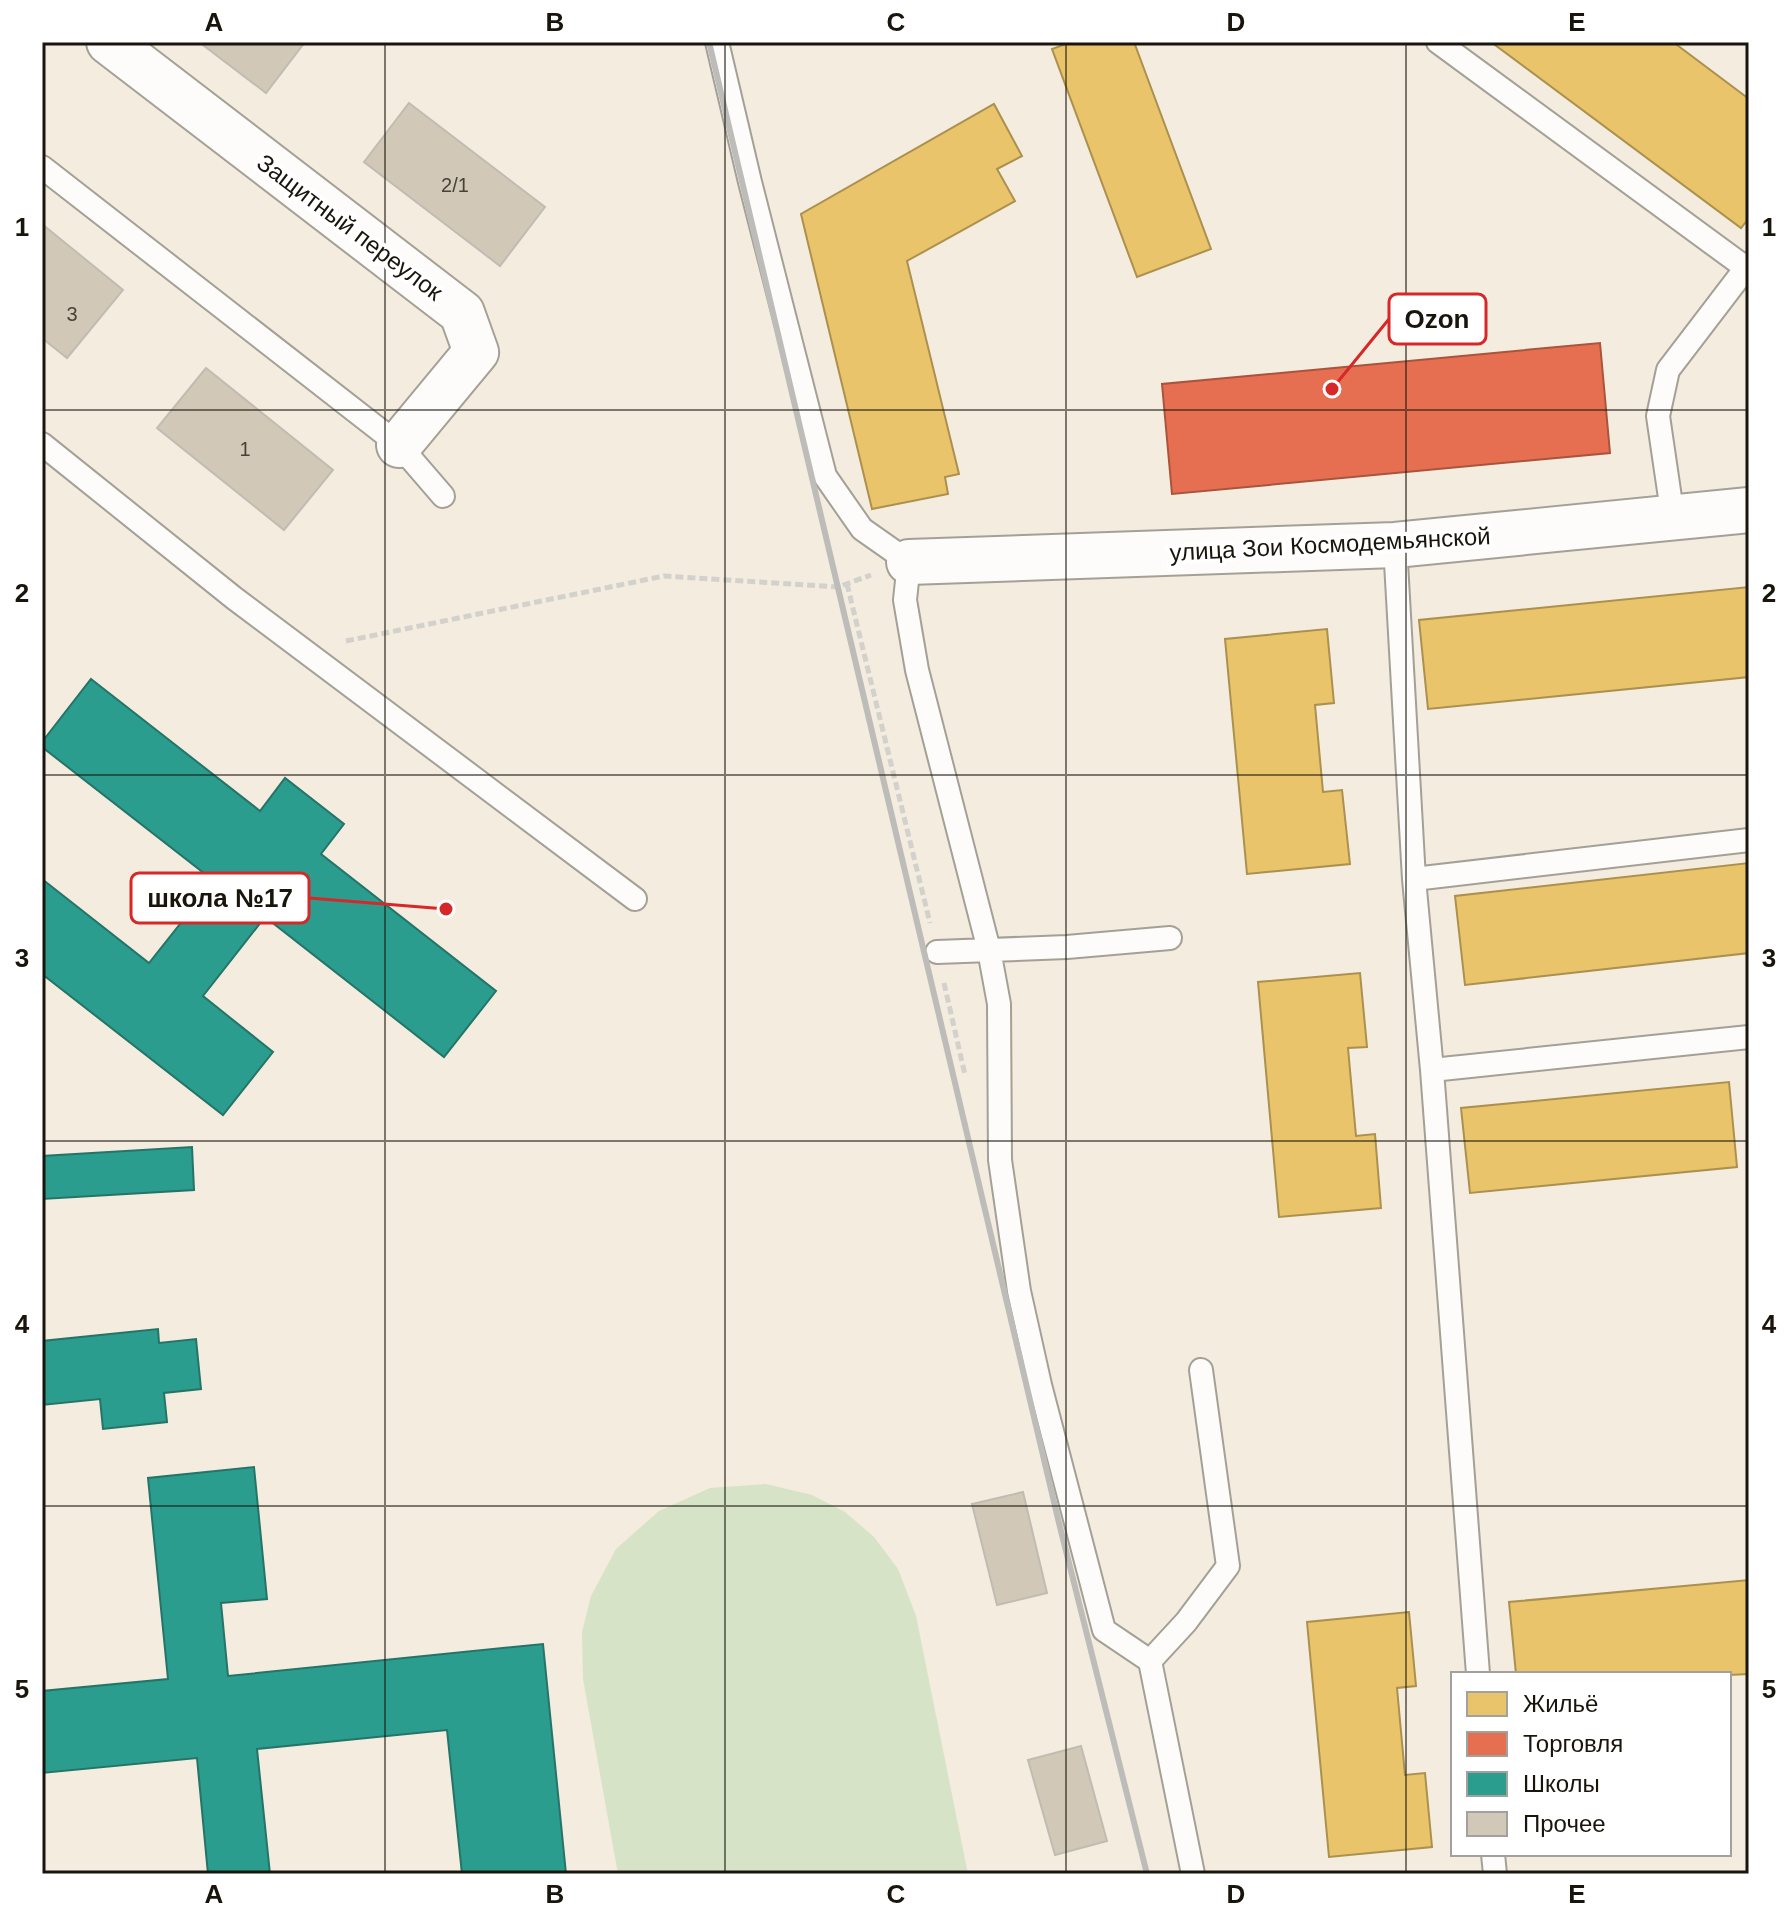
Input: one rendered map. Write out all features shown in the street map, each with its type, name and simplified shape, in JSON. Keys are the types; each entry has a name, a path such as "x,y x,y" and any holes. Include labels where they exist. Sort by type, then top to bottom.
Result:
{"street":[{"name":"Защитный переулок","path":"109,42 462,313 476,352 399,445"},
{"name":"улица Зои Космодемьянской","path":"909,562 1395,545 1749,510"}],"lane":[{"path":"717,42 825,476 862,529 909,562 905,600 917,670 989,950 999,1004 1000,1160 1019,1291 1040,1385 1104,1630 1150,1661 1193,1874"},
{"path":"1438,42 1747,266 1668,370 1658,416 1673,518"},
{"path":"42,167 399,445 443,496"},
{"path":"42,444 234,598 635,899"},
{"path":"1395,545 1414,879 1432,1070 1478,1672"},
{"path":"1414,879 1749,840"},
{"path":"937,952 1067,947 1170,938"},
{"path":"1432,1070 1749,1037"},
{"path":"1150,1661 1186,1622 1228,1566 1201,1370"}],"path":[{"path":"302,650 664,576 838,587 909,562"},
{"path":"847,584 968,1087"}],"green space":[{"path":"766,1484 812,1495 845,1512 874,1537 898,1569 916,1616 968,1874 618,1874 583,1679 582,1632 591,1596 616,1549 659,1511 710,1488"}],"building: Жильё":[{"path":"1071,42 1134,42 1211,249 1137,277 1052,49"},
{"path":"1491,42 1673,42 1749,99 1749,218 1741,228"},
{"path":"994,104 1022,156 997,169 1015,201 907,261 959,474 945,477 948,494 872,509 801,214"},
{"path":"1749,587 1749,677 1428,709 1419,620"},
{"path":"1327,629 1334,703 1315,705 1323,792 1342,790 1350,864 1247,874 1225,639"},
{"path":"1749,863 1749,953 1465,985 1455,896"},
{"path":"1360,973 1367,1047 1348,1048 1356,1136 1375,1134 1381,1208 1279,1217 1258,982"},
{"path":"1729,1082 1737,1167 1470,1193 1461,1108"},
{"path":"1749,1580 1749,1674 1516,1672 1509,1602"},
{"path":"1409,1612 1416,1686 1397,1688 1405,1775 1425,1773 1432,1847 1329,1857 1307,1622"}],"building: Торговля":[{"path":"1600,343 1610,453 1172,494 1162,384"}],"building: Школы":[{"path":"91,679 260,811 285,778 344,824 321,854 496,991 444,1057 265,917 203,996 273,1052 223,1115 42,974 42,879 149,963 214,881 42,747 42,742"},
{"path":"192,1147 194,1190 42,1199 42,1156"},
{"path":"158,1329 159,1343 196,1339 201,1389 164,1393 167,1422 103,1429 100,1399 42,1405 42,1341"},
{"path":"254,1467 267,1599 221,1603 228,1676 543,1644 566,1874 462,1874 447,1730 257,1749 270,1874 208,1874 197,1758 42,1773 42,1691 168,1679 148,1478"}],"building: Прочее":[{"path":"199,42 305,42 266,93"},
{"path":"409,103 545,207 500,266 364,162"},
{"path":"42,224 123,290 67,358 42,338"},
{"path":"206,368 333,470 284,530 157,428"},
{"path":"1023,1492 1047,1593 997,1605 972,1504"},
{"path":"1081,1746 1107,1841 1055,1855 1028,1760"}],"railway":[{"path":"709,42 1059,1523 1147,1874"}],"place":[{"name":"Ozon","path":"1332,389"},
{"name":"школа №17","path":"446,909"}]}
